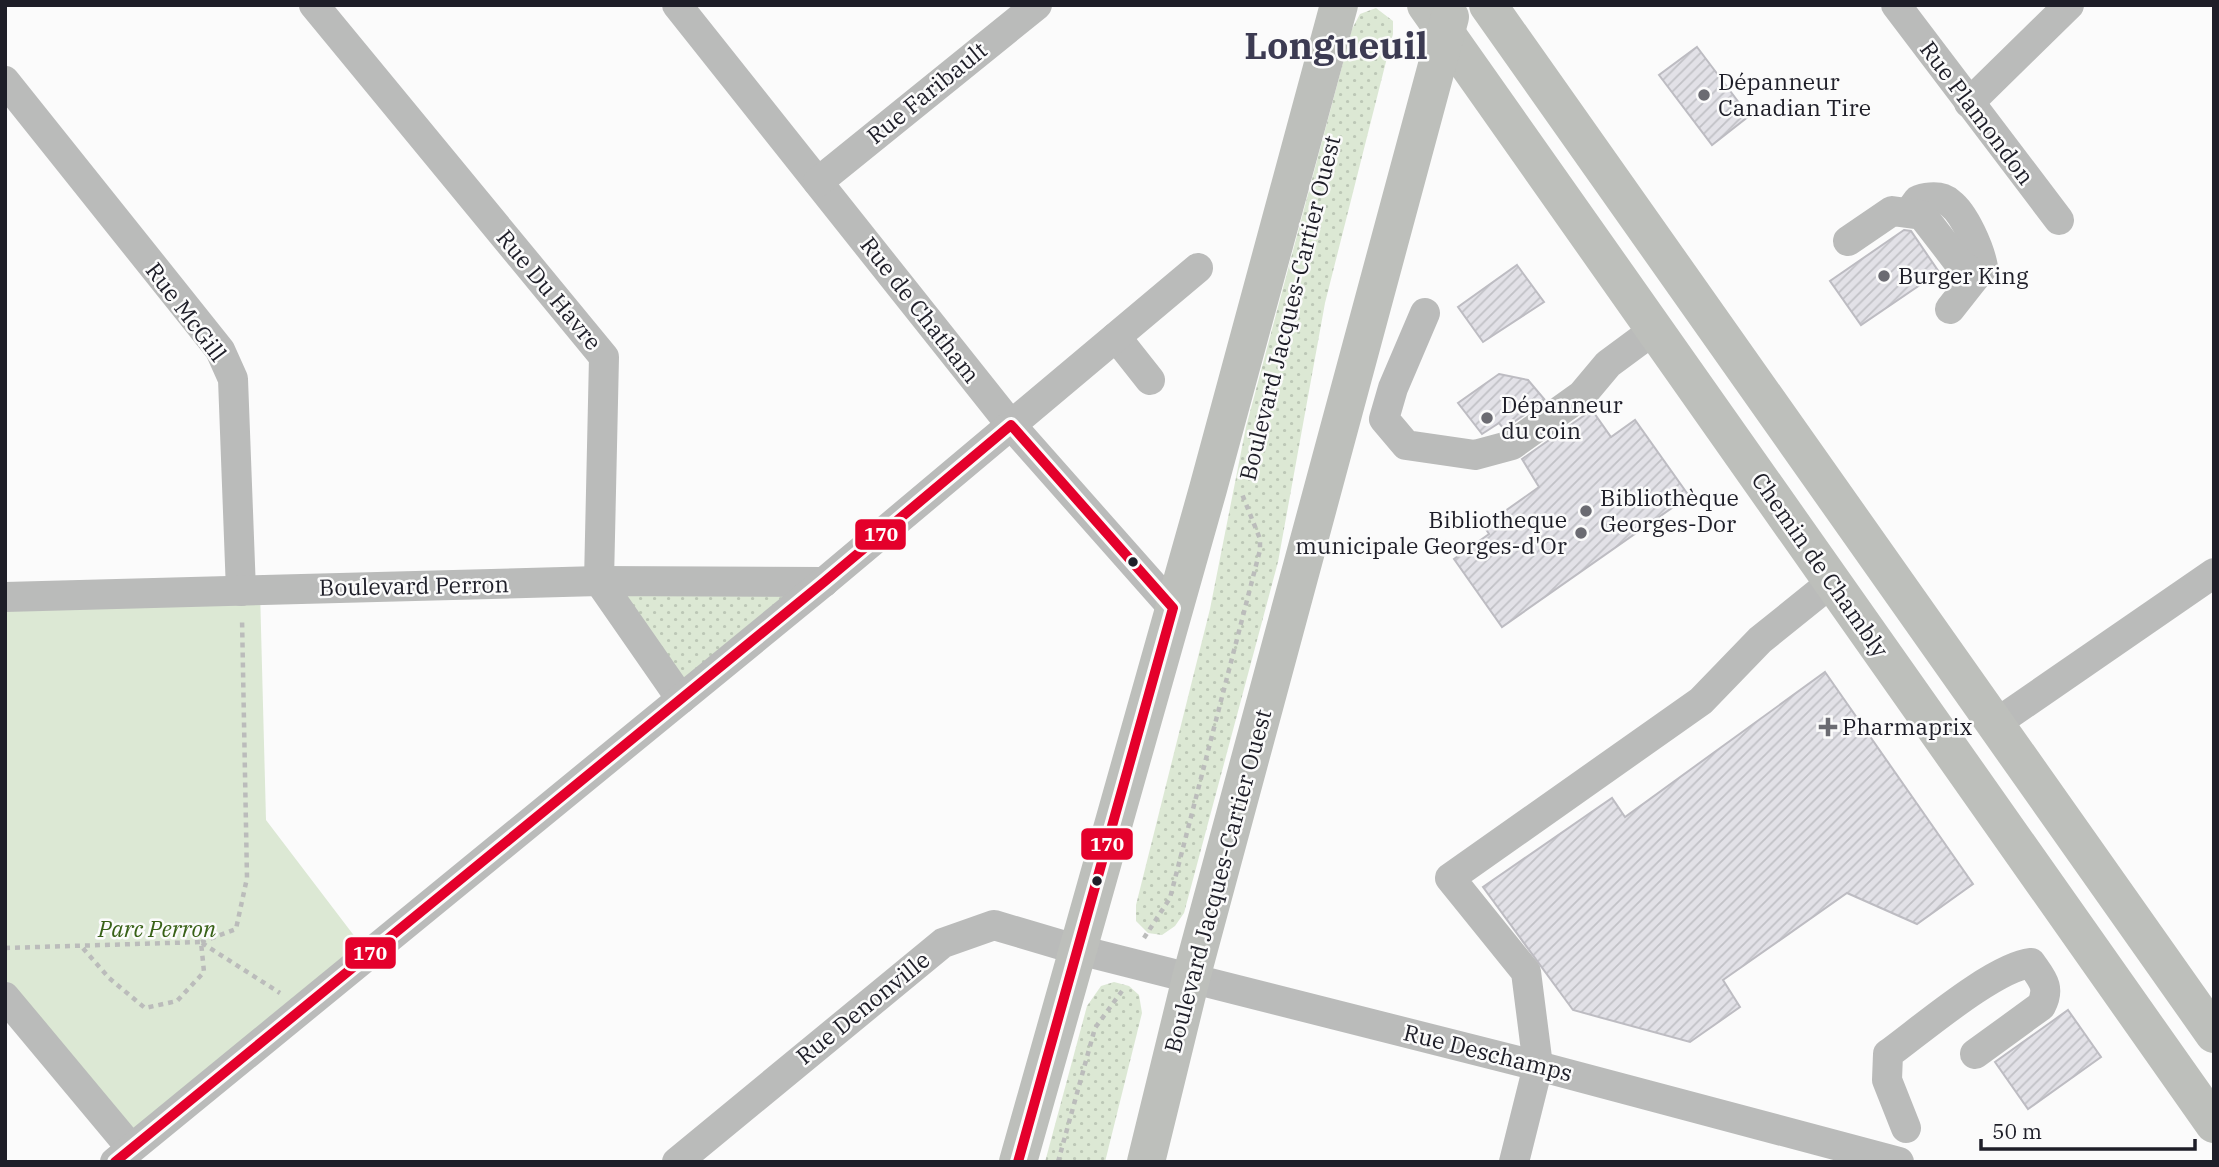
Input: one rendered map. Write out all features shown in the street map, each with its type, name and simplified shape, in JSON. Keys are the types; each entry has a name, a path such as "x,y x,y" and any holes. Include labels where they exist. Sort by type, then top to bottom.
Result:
{"main road":[{"name":"Boulevard Jacques-Cartier Ouest","path":"1018,1162 1339,5"},
{"path":"1488,5 2214,1034"},
{"name":"Boulevard Jacques-Cartier Ouest","path":"1146,1162 1191,978 1424,118 1441,15"},
{"name":"Chemin de Chambly","path":"1441,15 1489,96 2214,1125"},
{"path":"1424,118 1459,94 1489,96"}],"street":[{"name":"Rue Du Havre","path":"314,5 604,357 599,582"},
{"name":"Rue de Chatham","path":"677,5 1011,425 1173,608"},
{"name":"Rue Faribault","path":"818,182 1037,5"},
{"name":"Rue Plamondon","path":"1896,5 2059,220"},
{"path":"1969,103 2069,5"},
{"name":"Rue McGill","path":"5,81 220,350 233,379 242,591"},
{"path":"1848,241 1892,211 1910,211 1922,215 1959,263 1976,276 1950,309"},
{"path":"5,997 123,1155 824,582 1198,268"},
{"path":"1425,313 1393,388 1384,418 1406,444 1475,455 1512,445 1582,395 1608,364 1654,330"},
{"path":"1116,337 1150,380"},
{"path":"1995,724 2214,573"},
{"name":"Boulevard Perron","path":"5,597 599,582 824,582"},
{"path":"599,582 681,699"},
{"path":"1514,1162 1538,1066 1526,972 1450,878 1701,701 1760,640 1832,582"},
{"name":"Rue Denonville","path":"677,1162 943,943 995,925 1075,949"},
{"name":"Rue Deschamps","path":"1075,949 1538,1066 1899,1162"},
{"path":"1906,1128 1887,1080 1888,1054 1963,999 2019,964 2031,962 2047,985 2046,996 2040,1006 1975,1054"}],"path":[{"name":"Boulevard Jacques-Cartier Ouest","path":"1058,1162 1095,1028 1126,986 1145,935 1170,898 1261,550 1260,538 1242,495 1245,482"},
{"path":"5,947 201,942 236,929 247,878 242,591"},
{"path":"81,946 109,978 145,1007 177,1001 204,972 201,942"},
{"path":"201,942 303,1008"}],"green space":[{"path":"1376,8 1393,21 1393,34 1325,303 1278,562 1184,913 1175,926 1162,935 1148,933 1136,921 1136,905 1210,609 1246,427 1352,29 1360,14"},
{"path":"599,581 824,582 681,699"},
{"name":"Parc Perron","path":"260,590 266,820 368,954 131,1148 5,997 5,597"},
{"path":"1114,982 1129,986 1139,995 1142,1013 1105,1162 1045,1162 1087,1006 1101,986"}],"building":[{"name":"Dépanneur Canadian Tire","path":"1697,47 1749,116 1712,145 1659,75"},
{"name":"Burger King","path":"1904,230 1911,231 1939,272 1861,325 1830,281"},
{"path":"1517,265 1544,302 1483,342 1458,307"},
{"name":"Dépanneur du coin","path":"1499,374 1528,380 1545,400 1504,429 1499,423 1482,434 1458,403"},
{"name":"Bibliothèque Georges-Dor","path":"1592,410 1611,437 1635,420 1689,496 1502,627 1454,559 1489,534 1484,526 1539,487 1522,459"},
{"path":"1825,672 1973,884 1917,924 1847,893 1723,980 1740,1007 1690,1042 1573,1010 1483,887 1612,798 1625,817"},
{"path":"2068,1010 2101,1057 2028,1109 1995,1062"}],"transit line":[{"name":"170","path":"115,1162 824,582 1011,425 1173,608 1018,1162"}],"place":[{"name":"Dépanneur Canadian Tire","path":"1704,95"},
{"name":"Burger King","path":"1884,276"},
{"name":"Dépanneur du coin","path":"1487,418"},
{"name":"Bibliothèque Georges-Dor","path":"1586,511"},
{"name":"Bibliotheque municipale Georges-d'Or","path":"1581,533"},
{"name":"Pharmaprix","path":"1828,727"}],"district":[{"name":"Longueuil","path":"1336,46"}]}
